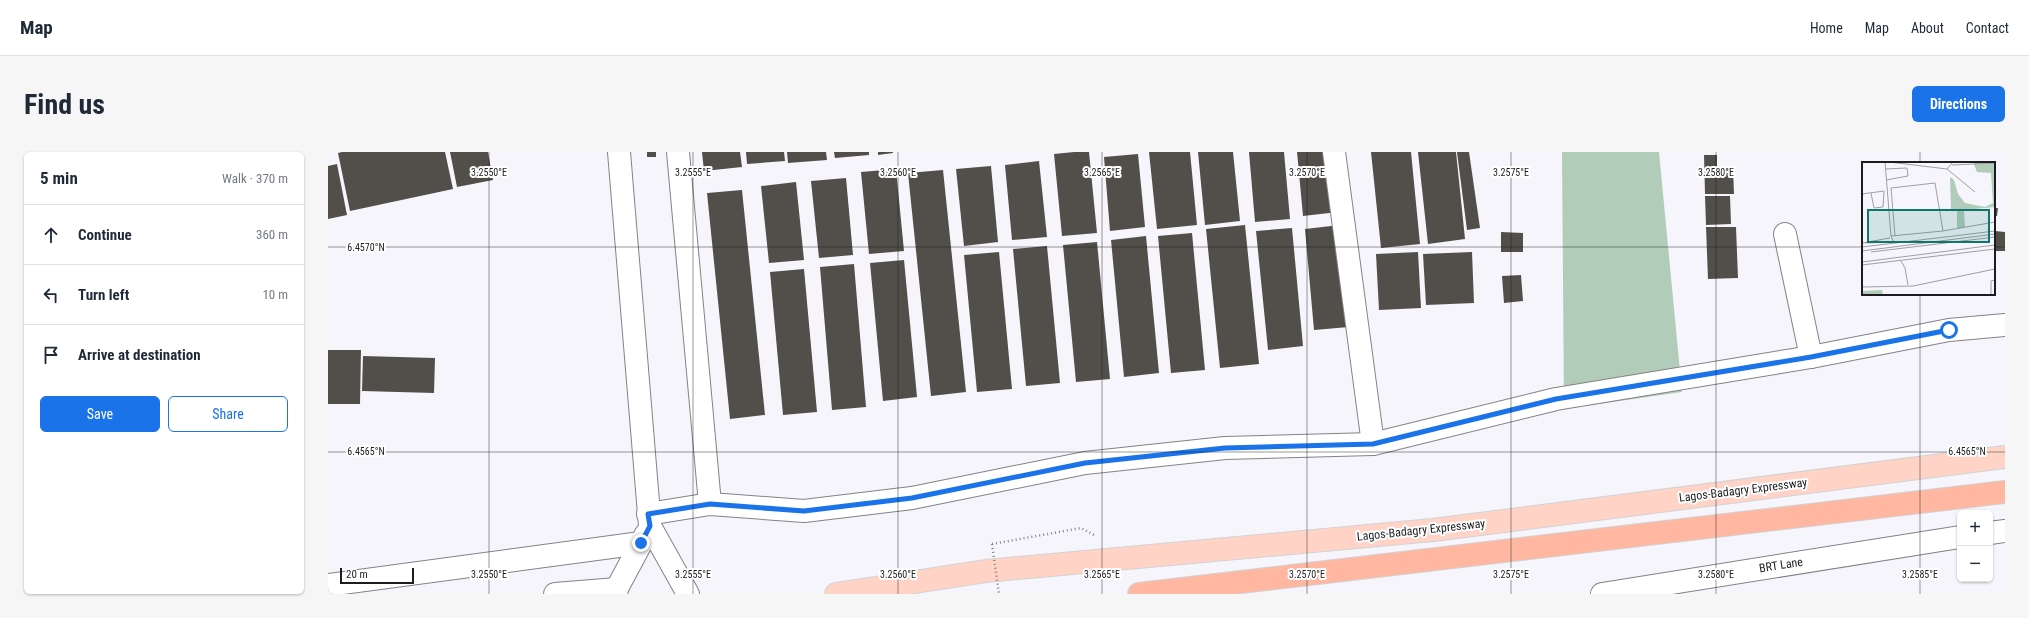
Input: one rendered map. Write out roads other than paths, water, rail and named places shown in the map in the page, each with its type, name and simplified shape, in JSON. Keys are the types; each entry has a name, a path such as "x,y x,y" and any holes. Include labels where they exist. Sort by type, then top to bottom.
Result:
{"highway":[{"path":"1140,594 2005,492"}],"main road":[{"name":"Lagos-Badagry Expressway","path":"836,594 986,571 1433,530 2005,457"}],"street":[{"path":"619,152 646,527 688,594"},
{"path":"678,152 710,504"},
{"path":"1334,152 1373,444"},
{"path":"1785,234 1811,357"},
{"path":"328,585 646,527 710,504 804,511 912,498 1085,463 1225,448 1373,444 1556,399 1811,357 1949,330 2005,325"},
{"path":"555,594 615,591 646,527"},
{"path":"1993,533 2005,531"},
{"name":"BRT Lane","path":"1602,594 1957,537"}]}
